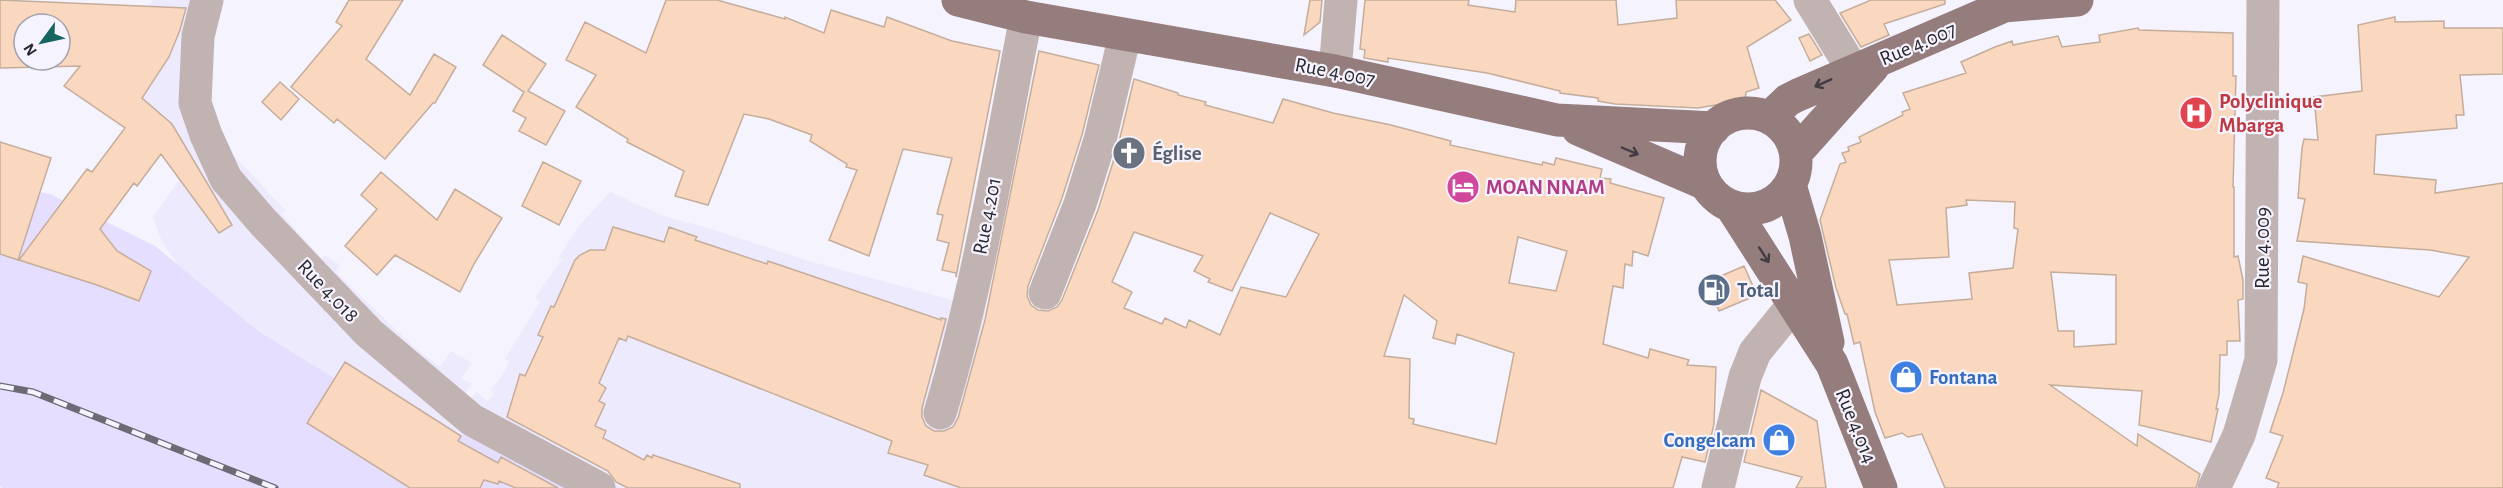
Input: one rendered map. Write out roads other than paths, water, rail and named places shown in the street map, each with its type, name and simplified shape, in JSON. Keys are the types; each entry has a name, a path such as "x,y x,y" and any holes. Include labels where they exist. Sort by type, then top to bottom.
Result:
{"main road":[{"name":"Rue 4.007","path":"958,0 1026,17 1335,71 1557,120 1714,128"},
{"name":"Rue 4.007","path":"1769,118 1788,100 2004,3 2077,0"},
{"path":"1796,153 1865,66"},
{"path":"1731,207 1748,209 1765,207 1780,198 1790,185 1796,169 1796,153 1791,138 1782,127 1769,118 1755,113 1740,113 1726,118 1714,128 1705,140 1701,154 1701,170 1706,184 1716,197 1731,207 1795,303 1832,364"},
{"path":"1557,120 1706,184"},
{"path":"1790,185 1805,236 1832,364"},
{"name":"Rue 4.014","path":"1832,364 1881,488"}],"street":[{"name":"Rue 4.018","path":"207,0 198,36 195,103 206,135 226,179 285,246 369,333 472,420 599,488"},
{"path":"1335,71 1341,0"},
{"path":"1810,0 1865,66"},
{"name":"Rue 4.009","path":"2214,488 2239,435 2261,360 2263,0"},
{"name":"Rue 4.201","path":"940,413 954,366 979,257 1026,17"},
{"path":"1045,293 1080,204 1100,140 1125,34"},
{"path":"1718,488 1745,377 1755,352 1795,303"}],"railway":[{"path":"0,386 33,392 275,488"}],"place":[{"name":"Polyclinique Mbarga","path":"2196,113"},
{"name":"Église","path":"1129,153"},
{"name":"MOAN NNAM","path":"1463,187"},
{"name":"Total","path":"1714,290"},
{"name":"Fontana","path":"1906,377"},
{"name":"Congelcam","path":"1779,440"}]}
